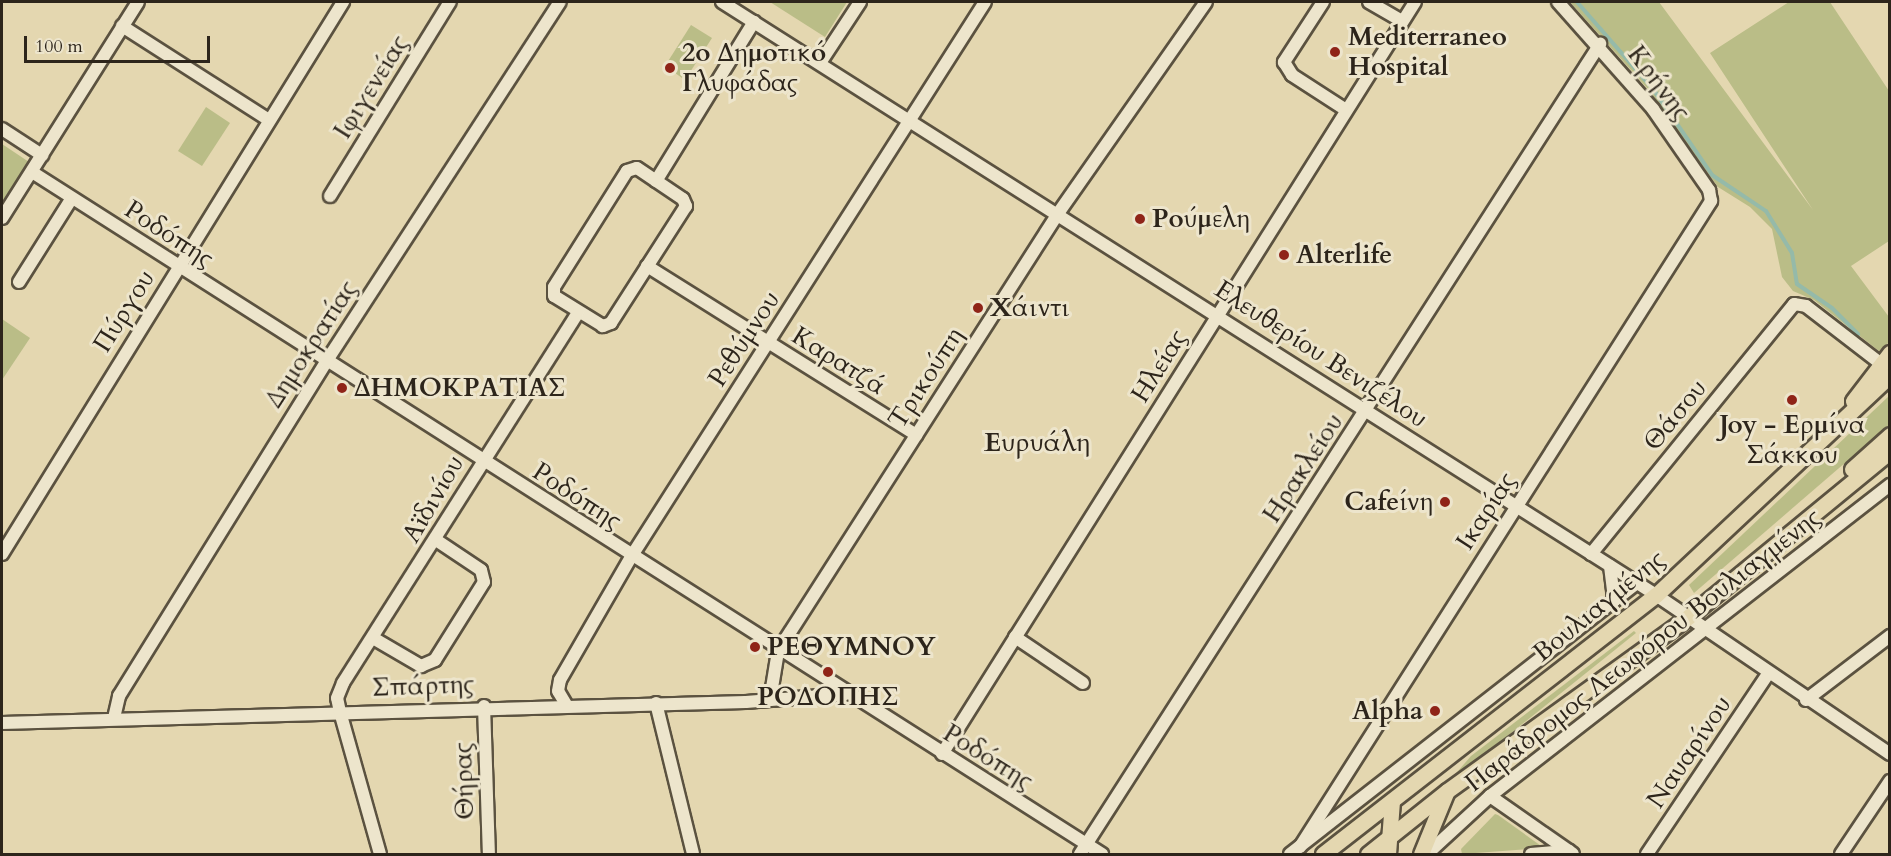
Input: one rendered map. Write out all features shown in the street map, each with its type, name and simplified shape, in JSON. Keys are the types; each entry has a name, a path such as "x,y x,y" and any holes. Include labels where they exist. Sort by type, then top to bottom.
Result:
{"main road":[{"name":"Βουλιαγμένης","path":"1323,855 1656,595 1835,427 1886,364"},
{"path":"1808,514 1890,435"},
{"path":"1368,855 1447,791 1688,617 1808,514 1890,451"},
{"path":"1421,855 1447,791"},
{"path":"1388,855 1392,801"}],"street":[{"path":"2,218 138,2"},
{"name":"Πύργου","path":"2,554 177,267 343,2"},
{"name":"Ιφιγενείας","path":"330,196 450,2"},
{"name":"Δημοκρατίας","path":"114,718 119,696 326,362 560,2"},
{"name":"Ελευθερίου Βενιζέλου","path":"722,2 1059,212 1656,595 1806,700 1890,754"},
{"path":"820,63 860,2"},
{"name":"Ρεθύμνου","path":"567,706 558,691 560,681 631,557 985,2"},
{"name":"Τρικούπη","path":"770,700 778,651 1059,212 1206,2"},
{"path":"1323,2 1284,62 1292,75 1346,110"},
{"path":"1369,2 1402,21"},
{"name":"Ηλείας","path":"942,754 1415,2"},
{"name":"Κρήνης","path":"1558,2 1600,44 1653,109 1709,190 1711,201"},
{"path":"656,181 754,22"},
{"path":"122,26 269,120"},
{"name":"Ηρακλείου","path":"1083,850 1600,44"},
{"path":"2,129 42,155"},
{"path":"637,168 683,199 686,206 647,266 611,323 603,326 554,296 554,287 627,171 637,168"},
{"name":"Ροδόπης","path":"32,172 177,267 942,754 1083,850 1102,855"},
{"path":"20,282 72,198"},
{"name":"Ικαρίας","path":"1295,851 1711,201"},
{"name":"Καρατζά","path":"647,266 916,435"},
{"name":"Θάσου","path":"1592,554 1794,304 1806,306 1886,364"},
{"name":"Αϊδινίου","path":"340,712 338,698 343,683 436,540 481,461 579,312"},
{"name":"Παράδρομος Λεωφόρου Βουλιαγμένης","path":"1427,855 1490,796 1890,485"},
{"path":"373,638 421,666 435,660 484,582 481,570 436,540"},
{"path":"1610,566 1614,602"},
{"path":"1295,851 1637,583"},
{"path":"1806,700 1890,636"},
{"path":"1015,637 1083,683"},
{"name":"Ναυαρίνου","path":"1647,855 1768,674"},
{"name":"Σπάρτης","path":"2,723 484,706 656,704 770,700 846,694"},
{"path":"656,704 693,855"},
{"name":"Θήρας","path":"484,706 489,855"},
{"path":"340,712 380,855"},
{"path":"1841,855 1890,781"},
{"path":"1490,796 1571,853"},
{"path":"1531,855 1571,853"}],"green space":[{"path":"770,2 847,2 825,37"},
{"path":"1570,2 1659,2 1813,210 1710,53 1789,2 1830,2 1889,91 1889,241 1851,266 1889,317 1889,342 1879,351 1814,300 1793,291 1782,277 1772,229 1750,207 1718,187 1647,88"},
{"path":"691,25 712,38 685,80 665,66"},
{"path":"206,107 230,123 202,166 178,151"},
{"path":"2,144 29,162 2,204"},
{"path":"2,319 30,338 2,380"},
{"path":"1889,396 1889,425 1694,593 1689,585"},
{"path":"1634,631 1636,633 1445,786 1471,756"},
{"path":"1495,814 1544,848 1462,854 1461,849"}],"waterway":[{"path":"1577,2 1653,89 1712,175 1766,211 1792,253 1797,284 1832,308 1858,334"}],"place":[{"name":"Mediterraneo Hospital","path":"1335,52"},
{"name":"2ο Δημοτικό Γλυφάδας","path":"670,68"},
{"name":"Ρούμελη","path":"1140,219"},
{"name":"Alterlife","path":"1284,255"},
{"name":"Χάιντι","path":"978,308"},
{"name":"ΔΗΜΟΚΡΑΤΙΑΣ","path":"342,388"},
{"name":"Joy - Ερμίνα Σάκκου","path":"1792,400"},
{"name":"Cafeίνη","path":"1445,502"},
{"name":"ΡΕΘΥΜΝΟΥ","path":"755,647"},
{"name":"ΡΟΔΟΠΗΣ","path":"828,672"},
{"name":"Alpha","path":"1435,711"}],"district":[{"name":"Ευρυάλη","path":"1037,443"}]}
